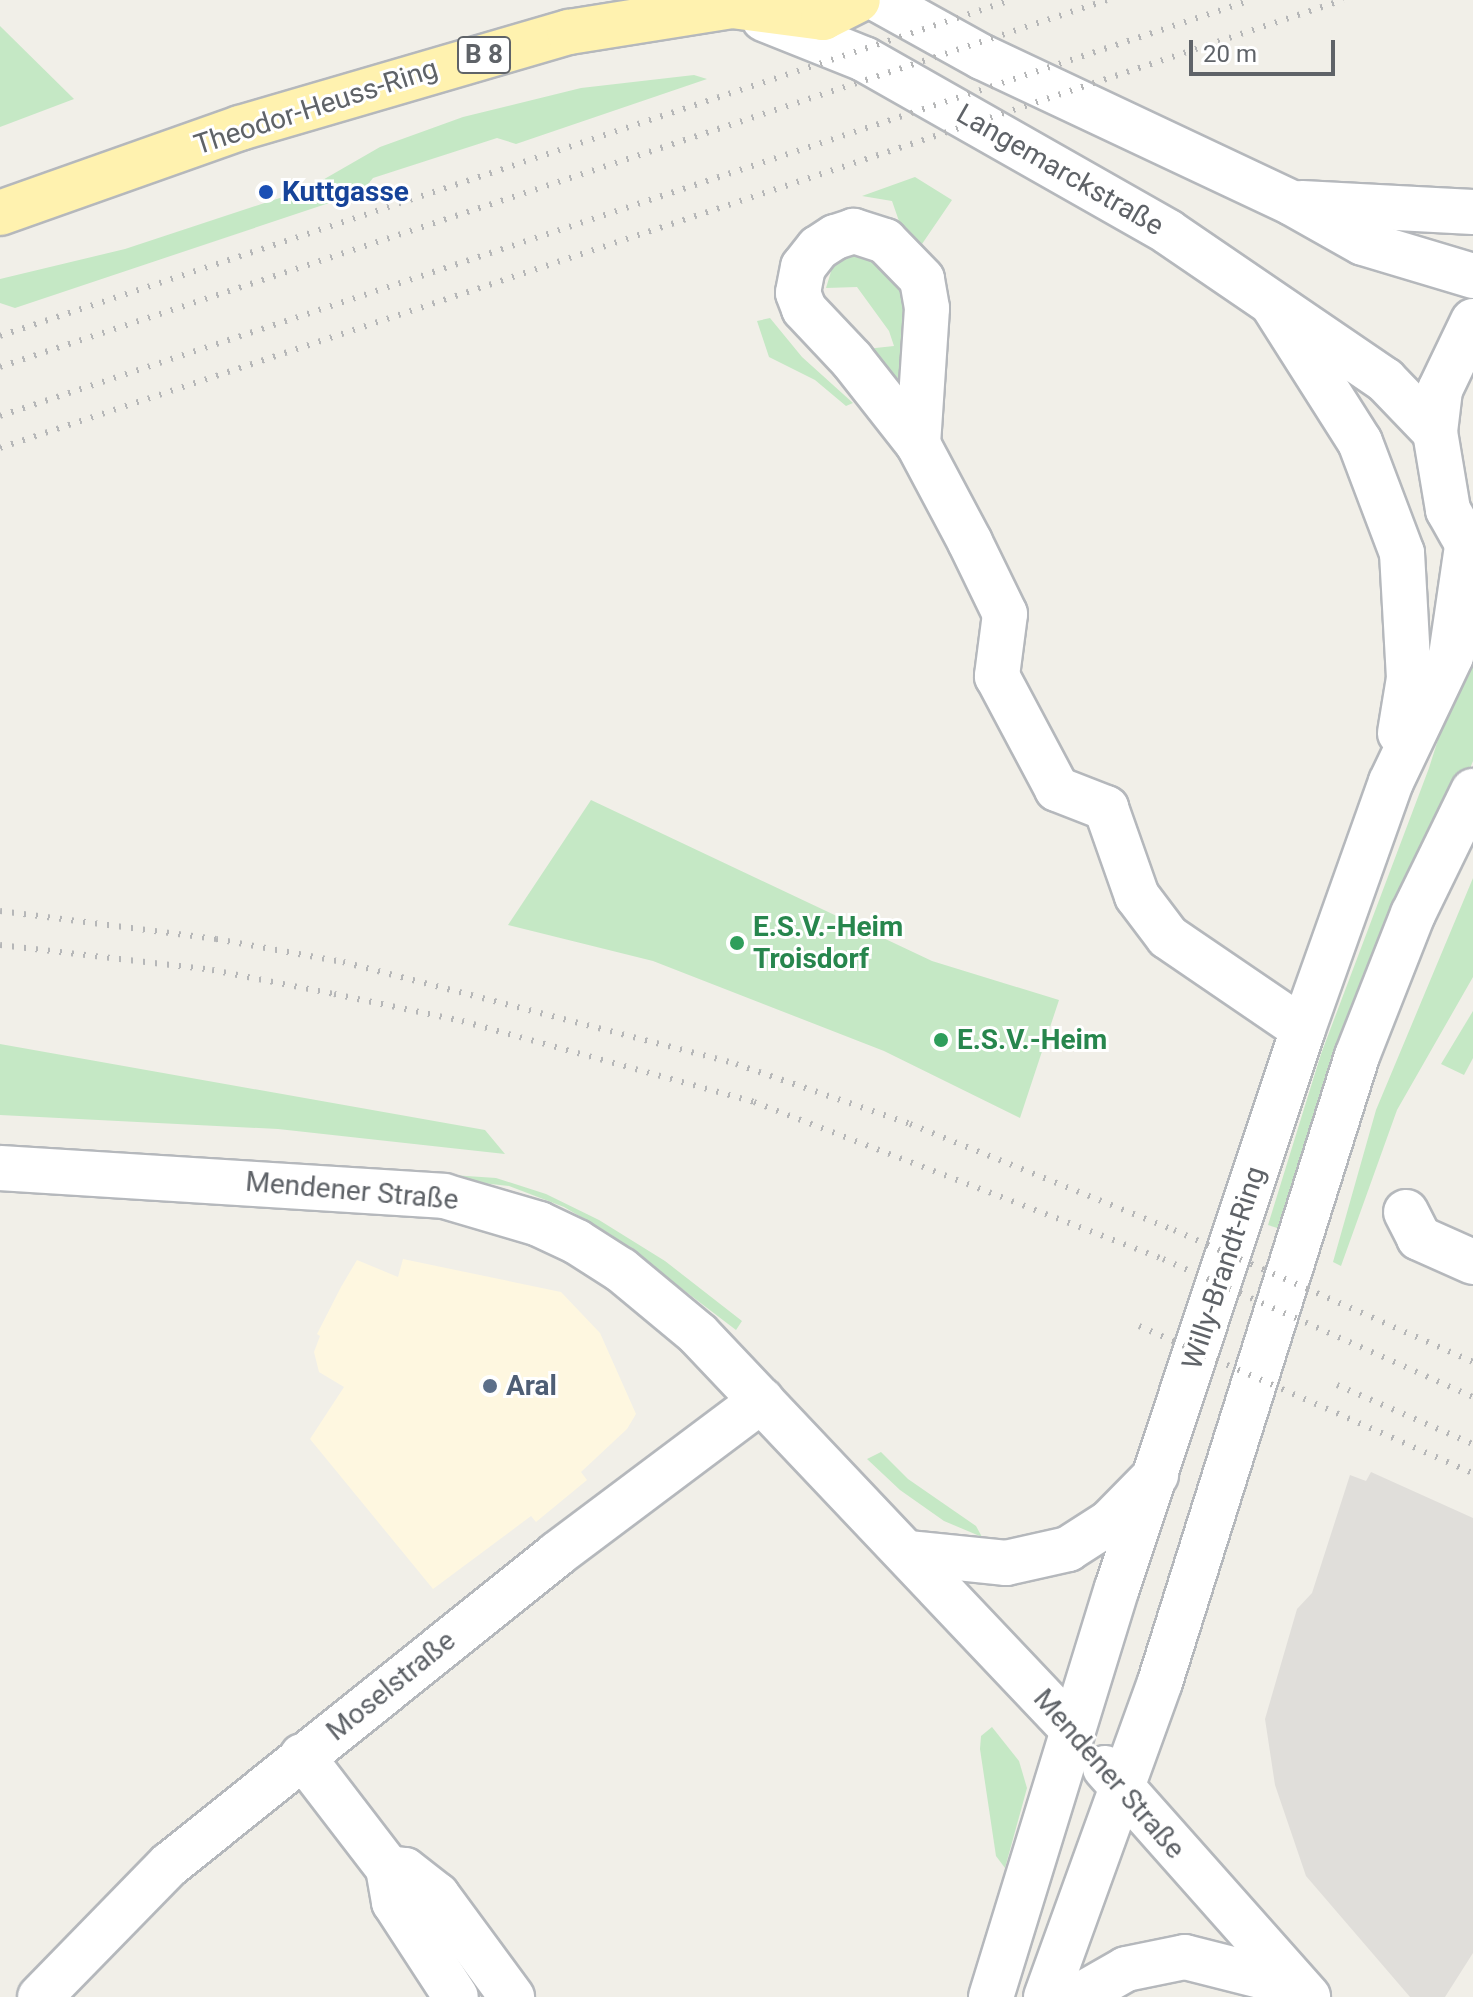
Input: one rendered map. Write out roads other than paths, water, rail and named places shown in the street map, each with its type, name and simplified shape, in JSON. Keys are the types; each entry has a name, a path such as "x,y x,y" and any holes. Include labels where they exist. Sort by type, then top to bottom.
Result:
{"main road":[{"path":"879,0 982,57 1292,203 1363,243 1473,276"},
{"name":"Theodor-Heuss-Ring","path":"0,213 240,128 453,63 569,32 740,3 835,17"},
{"name":"Langemarckstraße","path":"835,17 1270,299 1385,380 1435,432"},
{"path":"1292,203 1473,212"},
{"name":"Langemarckstraße","path":"1270,299 1360,442 1402,553 1409,678 1391,782"},
{"path":"1470,550 1448,510 1435,432 1440,390 1473,321"},
{"path":"918,444 1005,614 997,676 1057,789 1106,808 1137,896 1168,937 1303,1029"},
{"name":"Willy-Brandt-Ring","path":"991,1997 1073,1730 1303,1029 1391,782 1451,656 1470,550"},
{"path":"1046,1997 1257,1385 1357,1056 1413,914 1473,791"},
{"name":"Mendener Straße","path":"0,1168 466,1200 539,1224 621,1270 698,1334 908,1553 1073,1730 1302,1991"},
{"path":"1406,1212 1419,1238 1473,1262"},
{"name":"Moselstraße","path":"40,1997 136,1894 302,1756 762,1400"},
{"path":"908,1553 1006,1563 1068,1549 1110,1522 1156,1475"},
{"path":"302,1756 388,1868 394,1902 456,1997"},
{"path":"388,1868 405,1870 437,1895 512,1997"},
{"path":"1077,1997 1126,1969 1185,1957 1302,1991"}],"railway":[{"path":"0,336 1011,0"},
{"path":"0,367 1107,0"},
{"path":"0,416 1251,0"},
{"path":"0,448 1343,0"},
{"path":"0,911 216,939 343,962 736,1064 910,1124 1174,1230 1473,1362"},
{"path":"0,945 212,970 334,994 462,1021 754,1102 1163,1259 1473,1397"},
{"path":"1139,1326 1473,1473"},
{"path":"1337,1385 1473,1444"}],"place":[{"name":"Kuttgasse","path":"266,192"},
{"name":"E.S.V.-Heim Troisdorf","path":"737,943"},
{"name":"E.S.V.-Heim","path":"941,1040"},
{"name":"Aral","path":"490,1386"}]}
